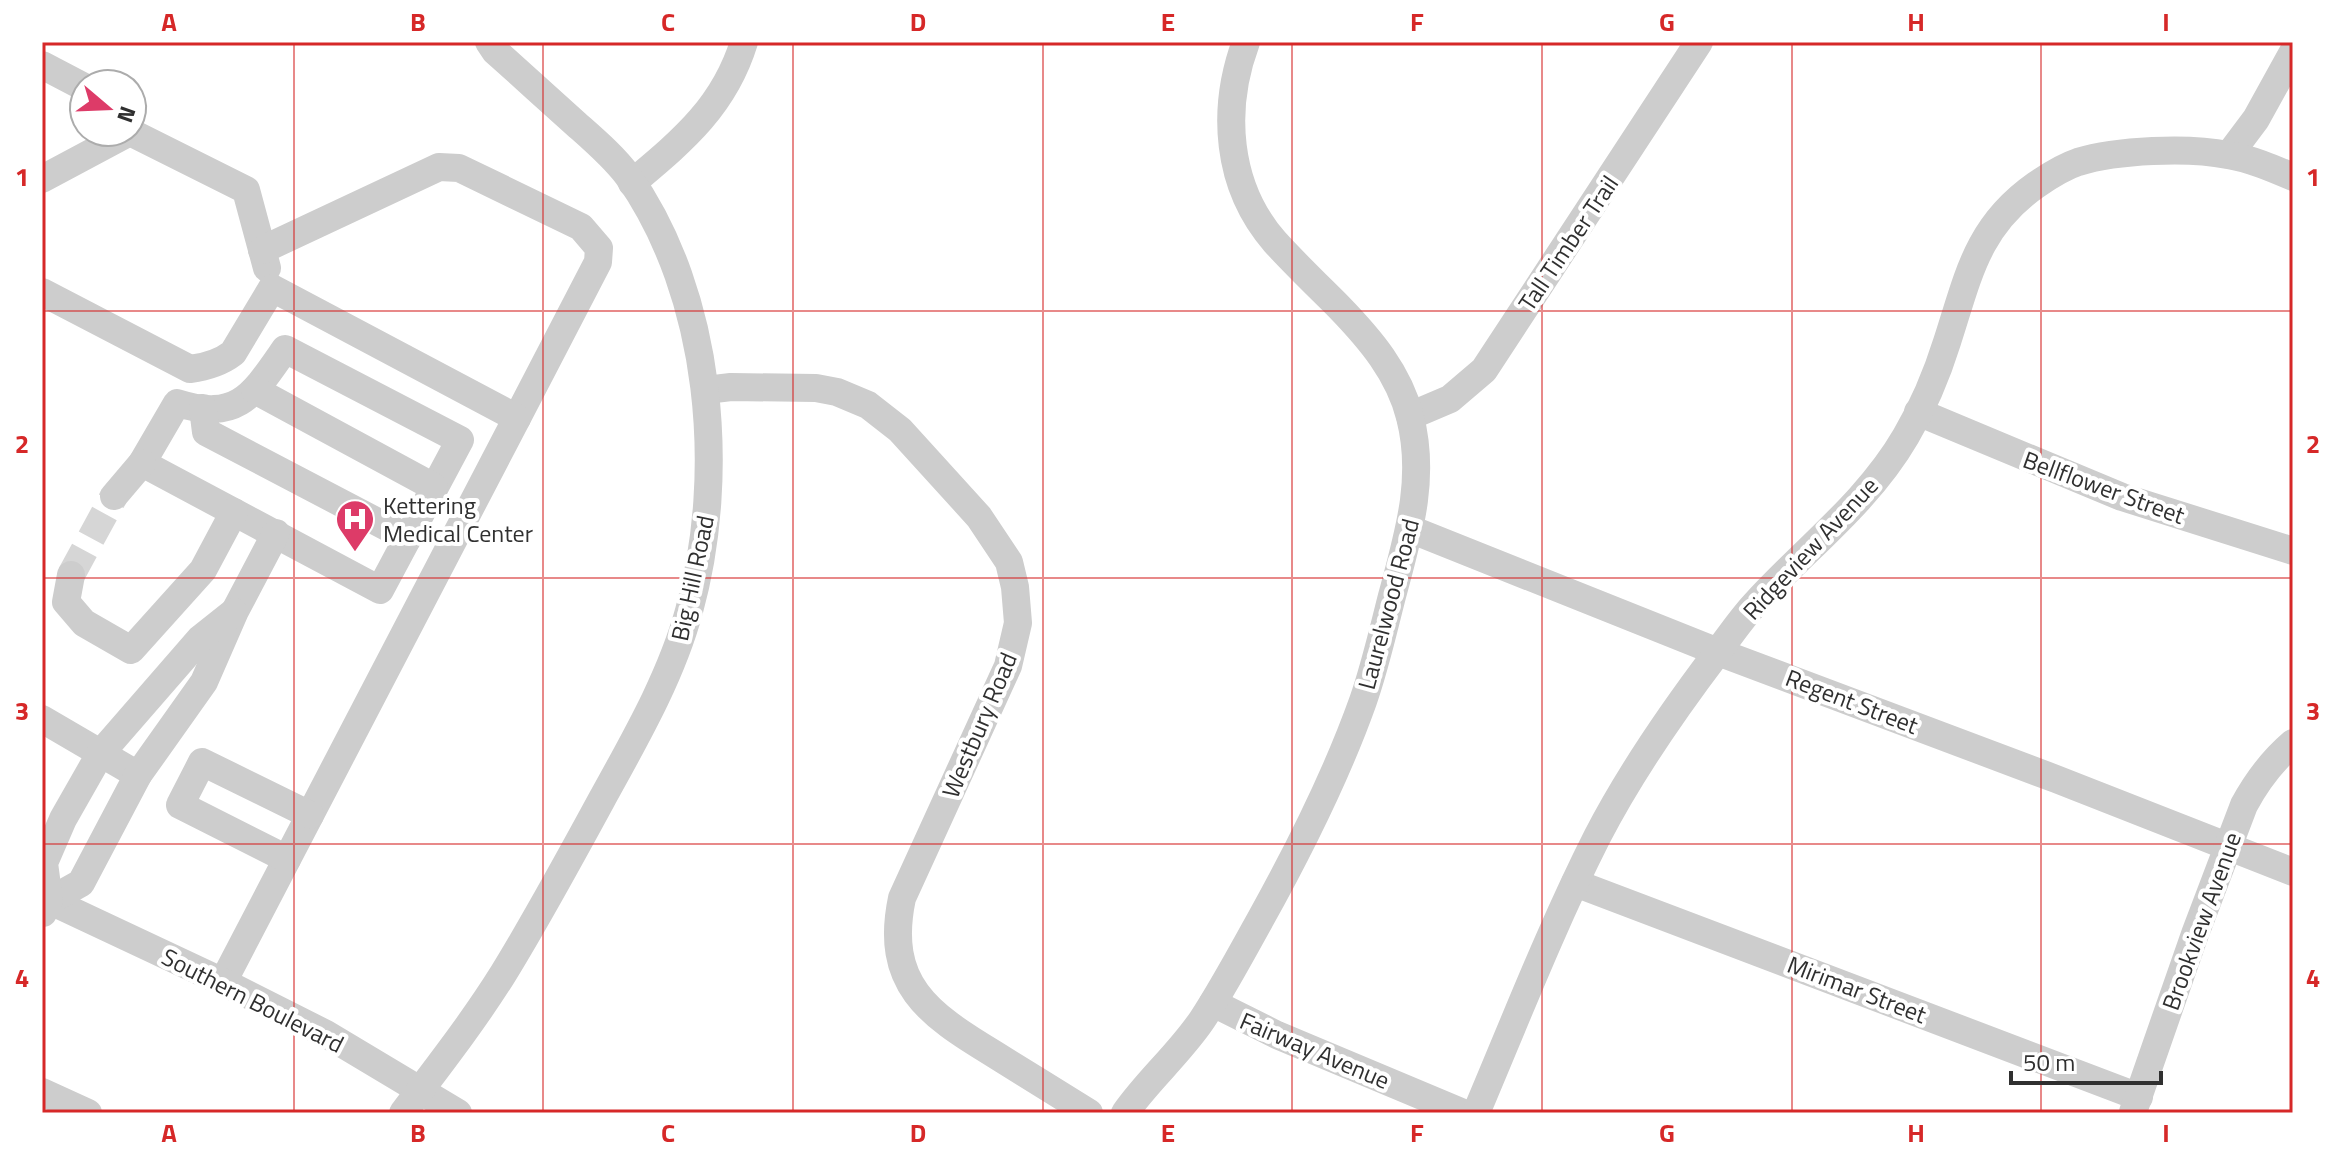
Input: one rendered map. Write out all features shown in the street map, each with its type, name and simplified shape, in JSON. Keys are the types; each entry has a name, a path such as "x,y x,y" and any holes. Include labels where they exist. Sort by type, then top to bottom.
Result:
{"street":[{"name":"Big Hill Road","path":"403,1113 501,976 623,762 672,660 689,611 708,507 710,449 706,390 689,310 652,217 632,183 594,140 495,51 489,42"},
{"path":"632,183 695,129 734,71 744,42"},
{"name":"Laurelwood Road","path":"1125,1113 1172,1061 1213,1003 1287,871 1347,744 1379,646 1410,529 1417,468 1410,416 1389,368 1368,337 1273,240 1244,191 1231,143 1231,113 1235,80 1246,42"},
{"name":"Tall Timber Trail","path":"1410,416 1450,399 1484,370 1699,42"},
{"path":"2229,155 2256,119 2293,52"},
{"path":"42,65 68,79"},
{"path":"42,292 190,369 206,367 233,353 272,288 246,190 148,141"},
{"path":"42,179 100,148"},
{"name":"Ridgeview Avenue","path":"1476,1113 1575,883 1631,777 1667,721 1753,606 1847,514 1905,438 1947,345 1967,274 1979,249 2013,205 2034,187 2078,162 2110,155 2170,152 2229,155 2257,162 2293,177"},
{"path":"223,982 598,262 599,248 581,227 459,168 439,167 262,250"},
{"path":"272,288 517,418"},
{"path":"114,496 142,463 177,403 221,409 239,404 255,390 285,349 460,440 380,590 142,463"},
{"name":"Westbury Road","path":"706,390 731,387 816,388 837,392 868,405 900,430 979,517 1009,562 1018,612 1012,651 994,698 902,898 898,942 909,982 936,1016 1089,1113"},
{"path":"255,390 434,487"},
{"path":"203,408 206,432 408,538"},
{"name":"Bellflower Street","path":"1918,412 2122,497 2293,551"},
{"path":"71,575 66,602 84,623 131,650 203,570 234,512"},
{"name":"Regent Street","path":"1410,529 1718,652 2293,872"},
{"path":"235,611 200,639 100,754 63,819 44,863 44,904 81,883 138,775 204,682 235,611 276,533"},
{"path":"42,719 138,775"},
{"name":"Brookview Avenue","path":"2136,1105 2227,845 2254,787 2280,754 2293,743"},
{"path":"287,859 180,805 185,794 202,762 310,815"},
{"name":"Mirimar Street","path":"1575,883 2136,1105"},
{"name":"Southern Boulevard","path":"44,904 223,982 326,1034 458,1113"},
{"name":"Fairway Avenue","path":"1213,1003 1277,1035 1463,1113"},
{"path":"42,1092 88,1113"}],"tunnel":[{"path":"71,575 114,496"}],"place":[{"name":"Kettering Medical Center","path":"355,553"}]}
